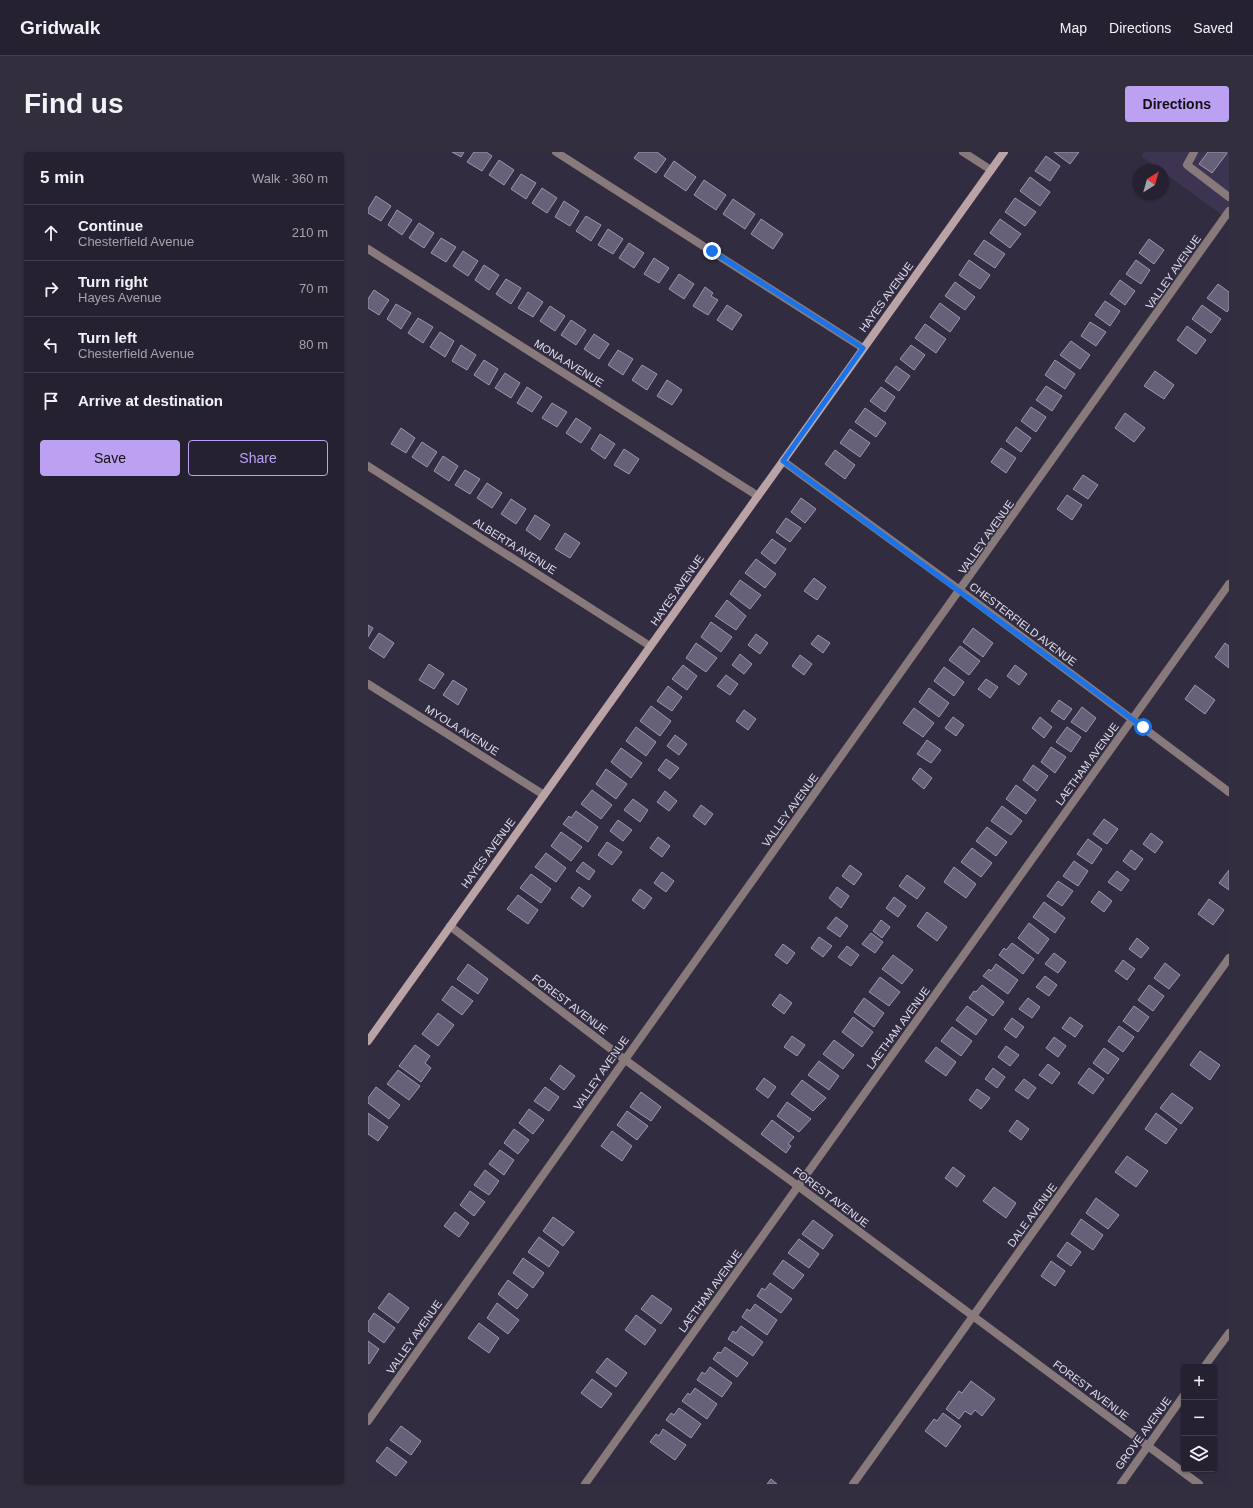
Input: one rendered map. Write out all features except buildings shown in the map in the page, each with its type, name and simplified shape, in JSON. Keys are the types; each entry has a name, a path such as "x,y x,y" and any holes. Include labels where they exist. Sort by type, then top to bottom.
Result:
{"street":[{"path":"556,152 863,348"},
{"path":"963,152 991,170"},
{"name":"HAYES AVENUE","path":"368,1040 1004,152"},
{"path":"1194,152 1187,165 1229,197"},
{"name":"VALLEY AVENUE","path":"368,1421 624,1059 961,591 1229,211"},
{"name":"MONA AVENUE","path":"368,249 758,496"},
{"name":"CHESTERFIELD AVENUE","path":"783,461 961,591 1229,792"},
{"name":"ALBERTA AVENUE","path":"368,466 650,646"},
{"name":"LAETHAM AVENUE","path":"585,1484 1229,584"},
{"name":"MYOLA AVENUE","path":"368,684 544,795"},
{"name":"FOREST AVENUE","path":"450,926 624,1059 798,1186 1199,1484"},
{"name":"DALE AVENUE","path":"853,1484 1229,958"},
{"path":"1206,1364 1229,1333"},
{"name":"GROVE AVENUE","path":"1121,1484 1181,1399"}],"shaded area":[{"path":"1144,152 1229,152 1229,220 1169,176 1169,164 1152,164 1141,156"}],"route":[{"path":"712,251 863,348 783,461 961,591 1143,727"}]}
